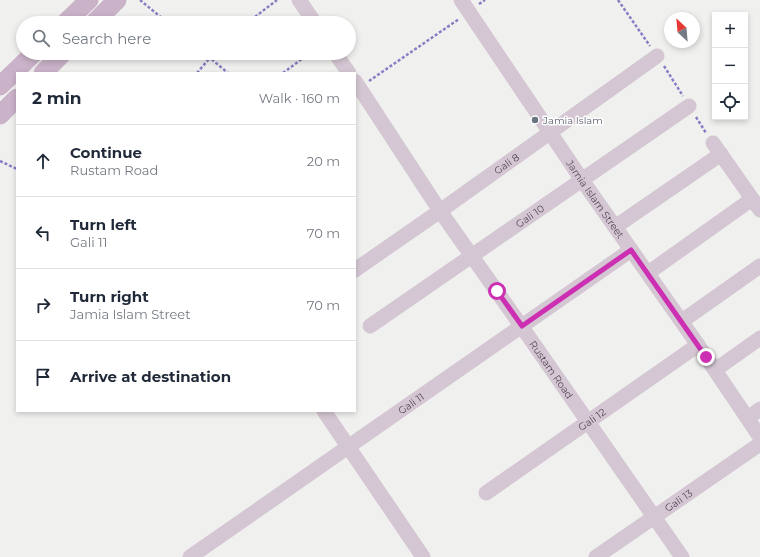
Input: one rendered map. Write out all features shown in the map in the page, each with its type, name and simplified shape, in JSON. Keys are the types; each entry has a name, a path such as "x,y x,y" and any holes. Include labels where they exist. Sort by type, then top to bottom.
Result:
{"main road":[{"path":"72,16 89,0"},
{"path":"101,16 117,0"},
{"path":"0,86 27,60"},
{"path":"44,72 56,60"},
{"path":"0,115 16,99"}],"street":[{"path":"299,0 310,16"},
{"name":"Jamia Islam Street","path":"465,6 582,180 682,321 760,437"},
{"name":"Gali 8","path":"356,269 657,56"},
{"path":"340,60 348,72"},
{"name":"Rustam Road","path":"357,85 440,211 522,326 682,557"},
{"name":"Gali 10","path":"370,326 689,106"},
{"path":"615,227 717,148 756,204 648,273"},
{"name":"Gali 11","path":"190,557 210,551 348,447 631,250"},
{"path":"682,321 760,266"},
{"path":"715,370 760,338"},
{"name":"Gali 12","path":"486,493 698,345"},
{"path":"748,418 760,410"},
{"path":"325,412 423,557"},
{"name":"Gali 13","path":"596,557 760,444"}],"path":[{"path":"140,0 159,16"},
{"path":"256,16 277,0"},
{"path":"357,85 465,6 485,0"},
{"path":"618,0 673,82"},
{"path":"198,72 208,60"},
{"path":"212,60 227,72"},
{"path":"284,72 301,60"},
{"path":"0,161 16,169"}],"place":[{"name":"Jamia Islam","path":"535,120"}],"route":[{"path":"497,291 522,326 631,250 706,357"}]}
